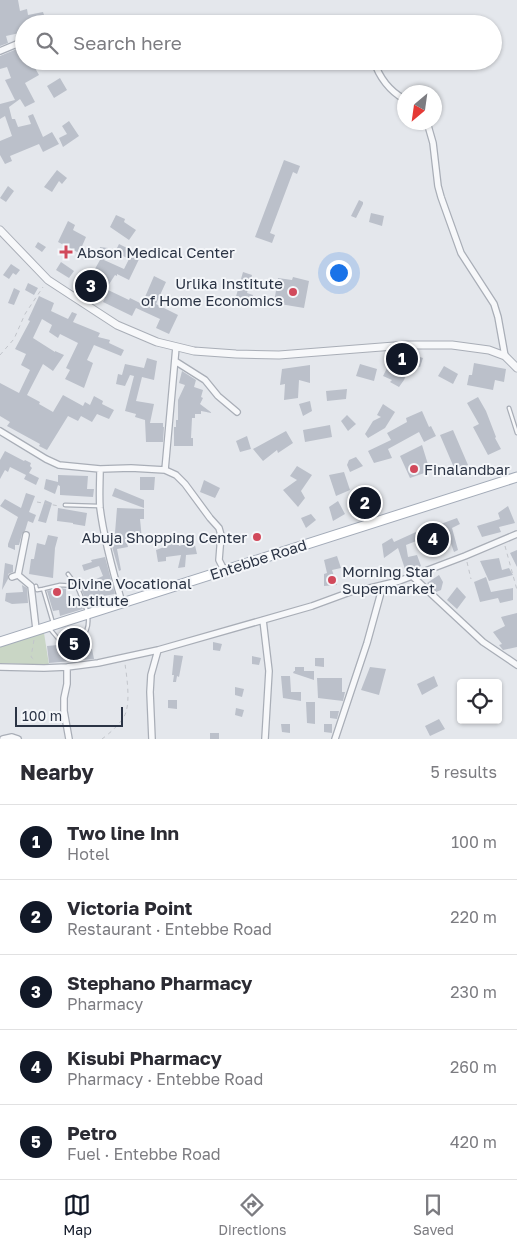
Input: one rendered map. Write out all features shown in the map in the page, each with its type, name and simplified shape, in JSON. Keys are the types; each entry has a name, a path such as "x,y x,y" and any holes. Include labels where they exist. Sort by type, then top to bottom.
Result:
{"main road":[{"name":"Entebbe Road","path":"0,642 517,477"}],"street":[{"path":"0,51 15,44"},
{"path":"377,70 397,95"},
{"path":"429,130 441,197 461,253 494,304 505,356"},
{"path":"0,230 48,280 117,325 157,342 202,352 279,355 407,345 452,345 489,350 505,356 517,368"},
{"path":"165,470 176,347"},
{"path":"175,361 204,380 218,396 237,412"},
{"path":"0,431 52,463 70,467 100,469 165,470 176,475 219,528 221,536 219,560 224,570"},
{"path":"100,469 100,506 106,544 122,603"},
{"path":"0,667 67,667 98,663 158,650 312,606 361,588 383,585 465,556 517,534"},
{"path":"26,535 15,576 30,586 37,629"},
{"path":"411,575 483,642 517,665"},
{"path":"335,739 367,643 383,585"},
{"path":"262,620 270,670 266,739"},
{"path":"152,739 151,675 158,650"},
{"path":"67,667 64,712 68,739"},
{"path":"3,739 12,737 18,739"}],"lane":[{"path":"509,408 517,433"},
{"path":"65,505 100,506"},
{"path":"43,589 50,625 57,639 60,641 75,640 85,636 89,626 88,613 76,586 68,574"},
{"path":"36,586 37,590 60,586 76,586"}],"path":[{"path":"0,356 14,339 25,314 48,280"},
{"path":"37,502 65,505"},
{"path":"504,540 517,590"},
{"path":"465,556 471,579"},
{"path":"37,629 31,657 44,668"},
{"path":"102,739 120,722 126,713 128,686 124,656"}],"green space":[{"path":"44,633 49,665 0,663 0,646"}],"building":[{"path":"0,0 18,0 20,11 27,9 28,15 15,15 15,34 6,36 8,43 0,46"},
{"path":"43,12 44,15 28,15"},
{"path":"15,50 15,70 36,70 39,75 25,83 35,102 25,107 20,99 9,107 12,119 15,119 18,127 31,124 28,116 33,114 43,137 52,132 59,144 43,152 39,144 10,156 12,161 5,164 0,155 0,141 12,136 5,116 0,119 0,104 15,100 5,80 11,78 7,67 0,69 0,56"},
{"path":"60,78 67,90 54,98 47,86"},
{"path":"69,121 79,136 63,147 59,138 67,134 62,126"},
{"path":"284,160 300,166 297,174 293,172 270,233 275,235 272,243 255,237"},
{"path":"57,170 67,178 62,184 59,181 52,192 44,187"},
{"path":"8,186 14,191 6,202 0,198"},
{"path":"359,200 363,204 356,218 351,216"},
{"path":"371,213 384,216 382,226 369,222"},
{"path":"116,215 125,219 124,222 136,230 129,240 110,227"},
{"path":"68,221 75,225 73,230 86,237 79,253 58,242"},
{"path":"38,242 46,247 42,252 35,247"},
{"path":"119,244 141,255 129,280 117,274 106,289 142,304 154,276 166,282 156,304 178,315 169,334 156,328 160,319 136,308 132,316 103,302 105,298 84,288 100,260 97,259 100,247 108,248 104,260 124,269 129,259 115,252"},
{"path":"61,262 74,271 69,278 56,270"},
{"path":"11,264 20,270 16,275 13,273 9,279 3,275"},
{"path":"243,272 252,275 247,293 253,295 251,305 235,300"},
{"path":"293,277 309,281 304,308 274,303 278,278 292,280"},
{"path":"28,283 38,288 34,295 25,290"},
{"path":"14,288 20,291 14,305 8,303"},
{"path":"39,296 54,303 51,311 68,319 72,312 77,314 73,322 100,333 98,337 110,340 109,343 124,350 121,356 94,345 87,360 93,363 84,388 65,379 70,370 66,368 78,343 60,334 58,338 49,332 52,325 42,319 33,338 55,352 64,355 53,371 43,364 27,395 53,412 63,395 83,406 85,402 90,405 94,396 103,401 102,404 114,410 109,419 97,414 92,422 81,416 78,421 68,416 47,450 39,446 40,444 7,426 10,422 0,416 0,383 19,393 30,370 21,365 26,354 15,349 30,321 28,320"},
{"path":"414,355 423,358 420,367 411,365"},
{"path":"147,358 157,361 154,380 142,377 136,401 154,404 150,423 163,423 163,442 146,442 145,420 135,417 136,414 125,411 134,376 130,375 125,386 116,384 118,374 122,375 125,364 144,368"},
{"path":"390,362 397,365 398,362 410,367 399,387 390,382 392,380 383,376"},
{"path":"474,363 506,369 504,382 495,380 493,390 467,385 469,375 472,375"},
{"path":"360,364 377,369 374,381 356,376"},
{"path":"310,365 310,383 299,380 298,398 284,400 285,384 280,385 282,369"},
{"path":"444,366 458,374 453,384 438,376"},
{"path":"182,371 196,380 194,387 203,390 201,397 203,398 200,404 212,413 201,411 201,414 195,414 195,418 192,418 191,438 193,438 193,446 174,446 174,427 176,427 176,420 178,420 178,400 185,385 179,383"},
{"path":"347,389 346,399 327,401 326,391"},
{"path":"478,397 486,411 495,438 501,449 488,455 473,427 479,424 467,403"},
{"path":"310,401 312,411 303,416 299,404"},
{"path":"383,404 395,412 385,428 368,438 365,434 373,421 381,417 377,415"},
{"path":"422,411 429,427 431,426 436,436 424,442 419,432 388,449 392,458 374,463 368,451 391,440 387,433 407,422 406,418"},
{"path":"347,415 356,424 348,431 341,421"},
{"path":"330,425 332,437 305,442 303,430"},
{"path":"453,430 468,465 455,470 440,435"},
{"path":"286,431 293,443 278,453 277,450 263,461 253,449"},
{"path":"247,436 251,449 240,452 236,441"},
{"path":"422,445 430,471 410,478 400,456"},
{"path":"5,451 31,463 30,466 32,468 29,473 39,478 36,485 24,479 26,475 10,467 8,472 5,470 0,479 0,460"},
{"path":"356,457 363,466 350,472 347,465 349,460"},
{"path":"297,466 312,475 301,491 305,498 298,507 283,490 297,480 290,476"},
{"path":"344,472 350,490 336,496 329,475"},
{"path":"58,475 88,476 87,489 94,489 93,497 60,495 60,486 58,485 55,494 44,489 46,479 58,482"},
{"path":"140,477 155,477 154,490 140,490"},
{"path":"204,480 220,488 215,498 200,492"},
{"path":"115,488 144,500 144,508 112,496"},
{"path":"26,493 35,496 29,512 36,515 33,523 28,521 19,545 15,545 15,550 8,547 8,544 18,517 0,506 5,499 21,508"},
{"path":"45,500 52,503 46,523 38,521"},
{"path":"338,501 345,514 333,521 329,507"},
{"path":"508,506 515,523 499,527 501,532 482,537 477,526 500,519 498,513"},
{"path":"58,508 87,513 85,526 57,521"},
{"path":"117,508 144,509 144,519 140,519 142,539 129,540 130,542 127,543 128,547 117,549 121,570 119,571 109,536 115,533"},
{"path":"311,514 316,520 306,528 301,518"},
{"path":"457,518 460,524 452,528 458,550 454,552 447,533 406,545 408,557 417,555 421,566 405,569 398,548 384,558 382,544 392,538 394,542 438,522 438,525"},
{"path":"48,535 58,537 55,548 53,578 29,574 31,559 34,559 37,543 45,545"},
{"path":"194,541 197,554 186,555 185,567 178,568 181,555 166,557 166,561 158,562 156,550 178,542 179,546"},
{"path":"517,550 517,567 510,553"},
{"path":"337,556 341,568 332,570 337,585 324,586 324,574 327,573 324,560"},
{"path":"105,557 115,594 103,596 105,601 88,606 80,586 103,576 99,566 84,571 82,565 92,562 91,560"},
{"path":"499,558 502,570 509,568 513,575 489,581 480,561"},
{"path":"5,563 13,565 13,572 8,574 8,579 2,590"},
{"path":"439,575 443,582 441,590 436,592 427,583"},
{"path":"486,577 491,592 513,588 513,600 500,603 498,598 480,602 474,582"},
{"path":"22,585 27,588 28,603 12,604 5,601 6,593 23,592"},
{"path":"457,587 466,597 457,609 447,600"},
{"path":"60,588 66,589 66,604 79,600 83,609 60,616 59,610 53,611 47,591"},
{"path":"517,613 517,647 503,650 499,645 502,644 493,632 505,626 501,617"},
{"path":"213,642 222,644 220,651 213,650"},
{"path":"79,643 80,651 92,649 94,659 49,663 47,646"},
{"path":"174,655 183,656 179,677 177,676 176,682 173,682 174,675 172,675"},
{"path":"252,656 261,658 259,665 252,664"},
{"path":"315,658 324,658 324,667 315,666"},
{"path":"295,667 304,667 304,671 314,671 314,680 293,673"},
{"path":"370,667 386,669 379,695 361,690"},
{"path":"281,676 290,676 291,692 301,692 301,701 283,698"},
{"path":"434,676 438,686 422,695 417,684"},
{"path":"317,678 342,678 342,692 345,692 343,701 318,698"},
{"path":"235,687 244,689 242,697 235,695"},
{"path":"168,700 177,700 177,709 168,708"},
{"path":"306,702 315,702 315,724 307,723"},
{"path":"236,708 244,710 242,717 235,715"},
{"path":"330,711 339,711 337,719 330,718"},
{"path":"439,719 445,729 430,736 425,726"},
{"path":"281,724 290,724 290,733 282,732"},
{"path":"324,724 332,724 332,733 324,732"},
{"path":"210,733 219,733 219,739 210,739"}],"place":[{"name":"Abson Medical Center","path":"66,252"},
{"name":"Stephano Pharmacy","path":"91,286"},
{"name":"Urlika Institute of Home Economics","path":"293,292"},
{"name":"Two line Inn","path":"402,359"},
{"name":"Finalandbar","path":"414,469"},
{"name":"Victoria Point","path":"365,503"},
{"name":"Abuja Shopping Center","path":"257,537"},
{"name":"Kisubi Pharmacy","path":"433,539"},
{"name":"Morning Star Supermarket","path":"332,580"},
{"name":"Divine Vocational Institute","path":"57,592"},
{"name":"Petro","path":"74,644"}]}
